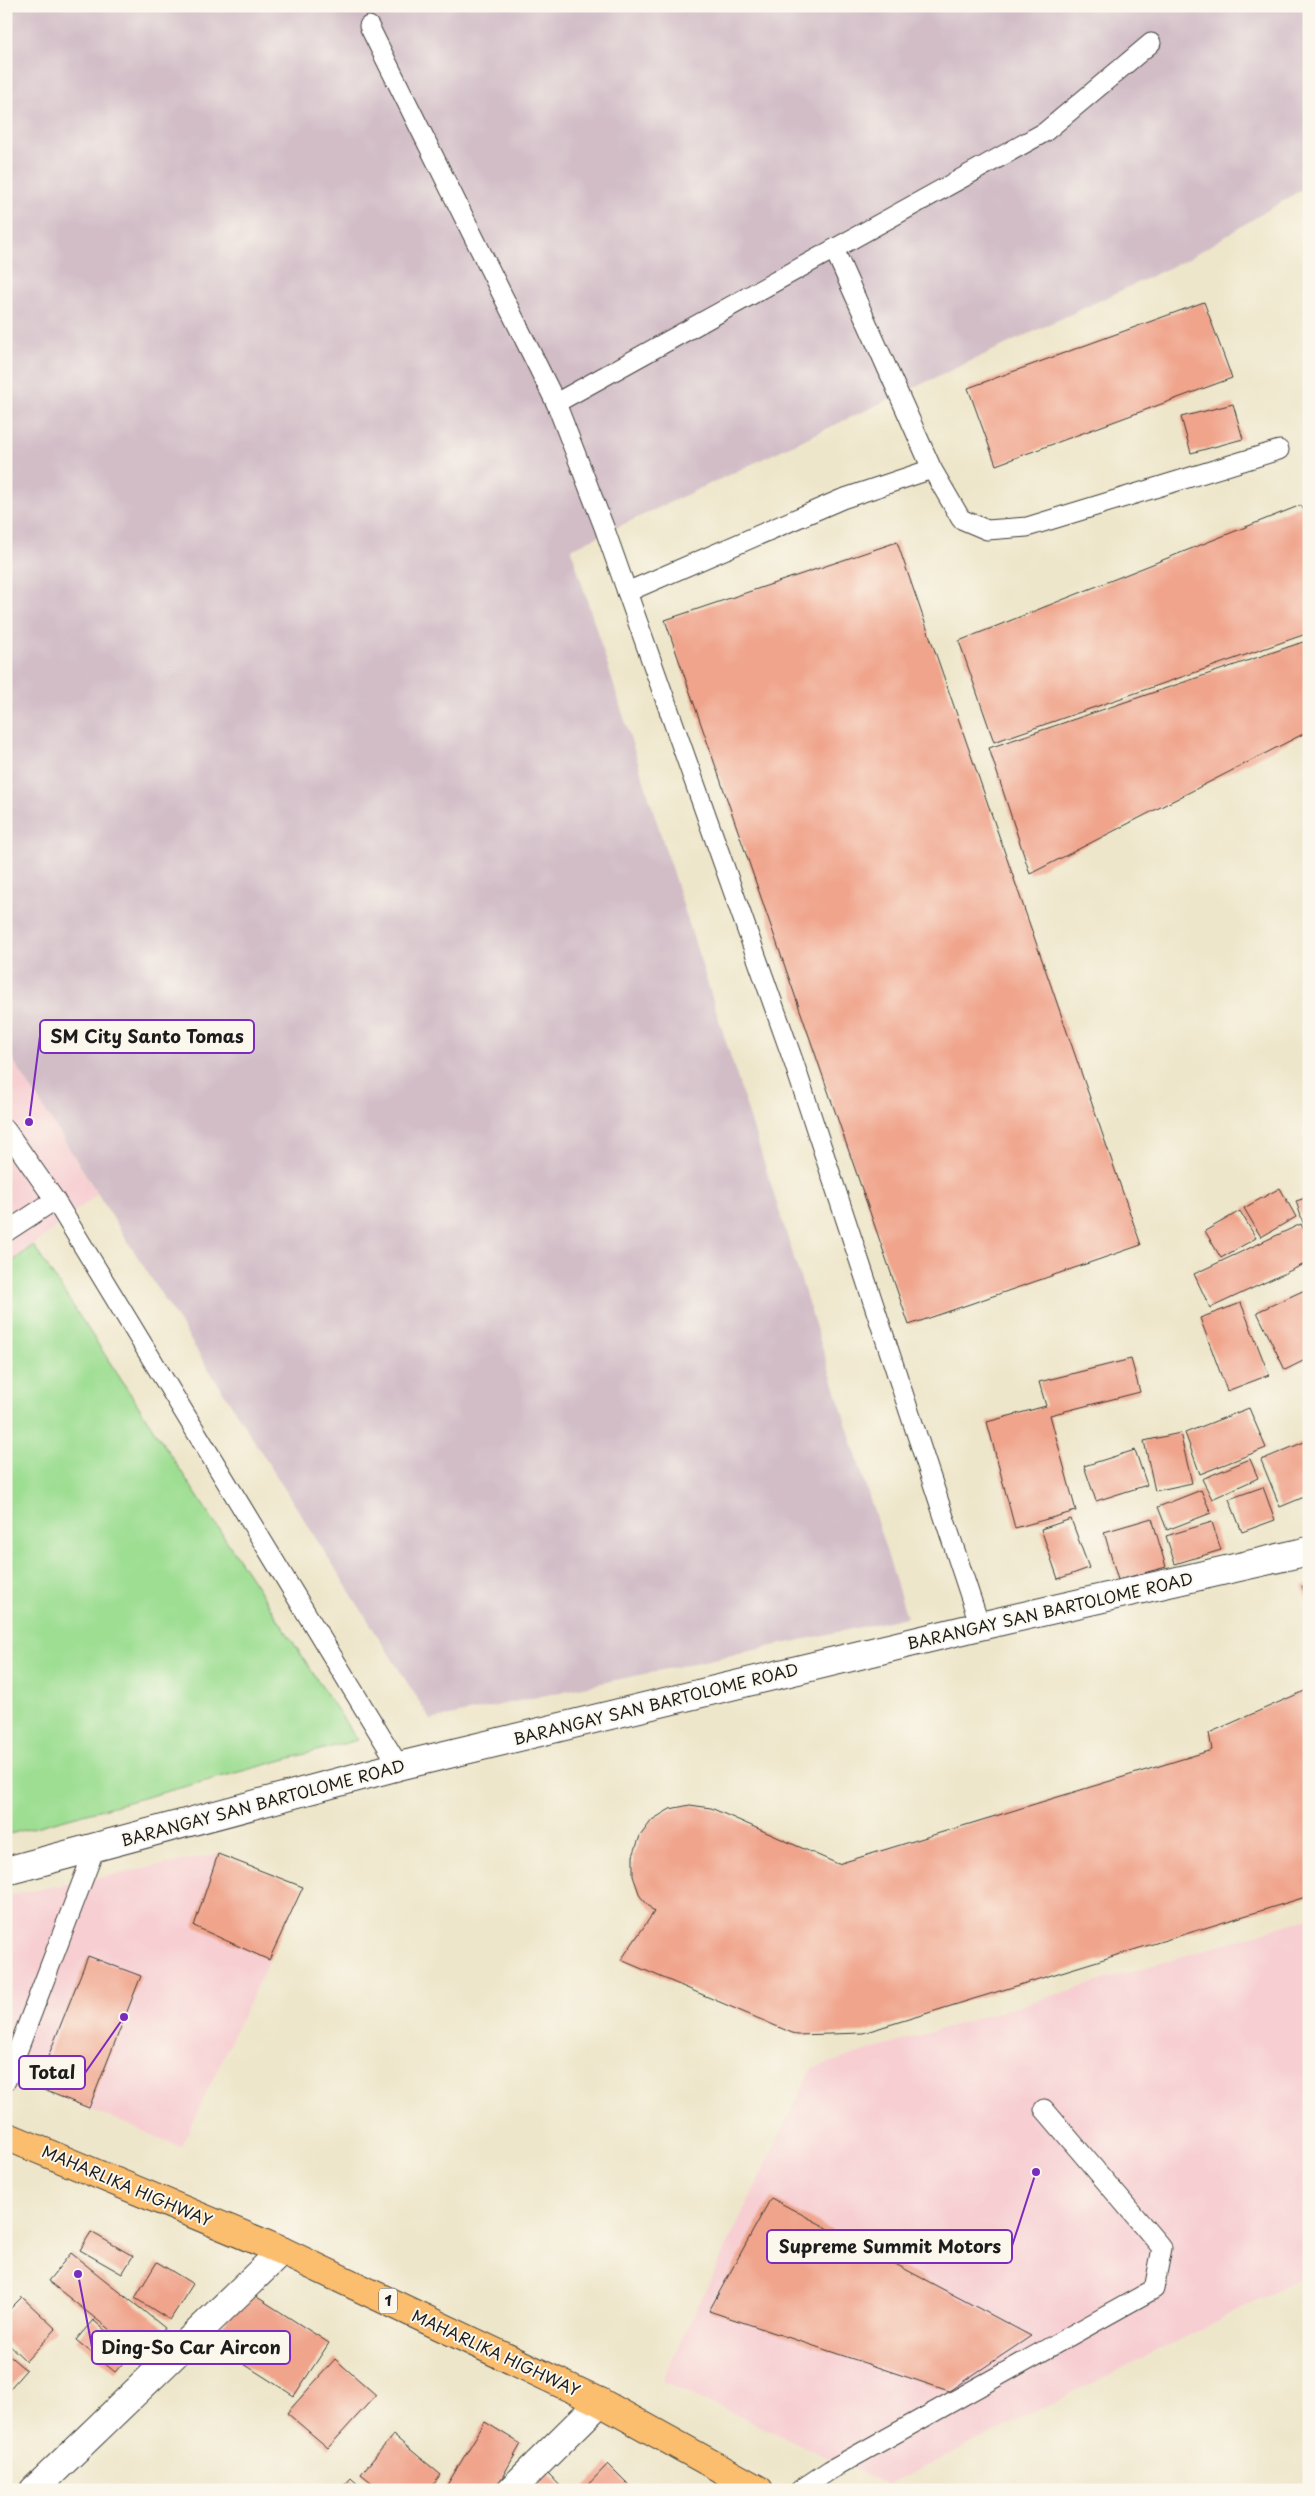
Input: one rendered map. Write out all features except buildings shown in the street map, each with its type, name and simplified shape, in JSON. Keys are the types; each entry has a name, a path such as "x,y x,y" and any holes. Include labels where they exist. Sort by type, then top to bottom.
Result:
{"highway":[{"name":"MAHARLIKA HIGHWAY","path":"6,2136 282,2251 600,2402 759,2490"}],"street":[{"name":"BARANGAY SAN BARTOLOME ROAD","path":"6,1871 398,1766 980,1626 1309,1551"},
{"path":"34,2490 282,2251"},
{"path":"511,2490 600,2402"}],"lane":[{"path":"369,26 556,403 627,592 794,1063 980,1626"},
{"path":"556,403 1045,132 1151,43"},
{"path":"834,249 932,469 960,520 988,530 1027,527 1279,450"},
{"path":"627,592 842,499 932,469"},
{"path":"6,1130 55,1200 398,1766"},
{"path":"6,1232 55,1200"},
{"path":"6,2082 95,1848"},
{"path":"800,2490 830,2470 1154,2289 1162,2248 1044,2110"}],"shaded area":[{"path":"6,6 1309,6 1309,185 1188,259 571,549 907,1617 431,1720 6,1049"},
{"path":"6,1049 97,1194 6,1267"},
{"path":"218,1854 303,1887 181,2147 6,2074 6,1896"},
{"path":"1309,1918 1309,2275 888,2485 662,2381 812,2068"}],"green space":[{"path":"33,1245 357,1740 6,1835 6,1267"}],"place":[{"name":"SM City Santo Tomas","path":"29,1122"},
{"name":"Total","path":"124,2017"},
{"name":"Supreme Summit Motors","path":"1036,2172"},
{"name":"Ding-So Car Aircon","path":"78,2274"}]}
